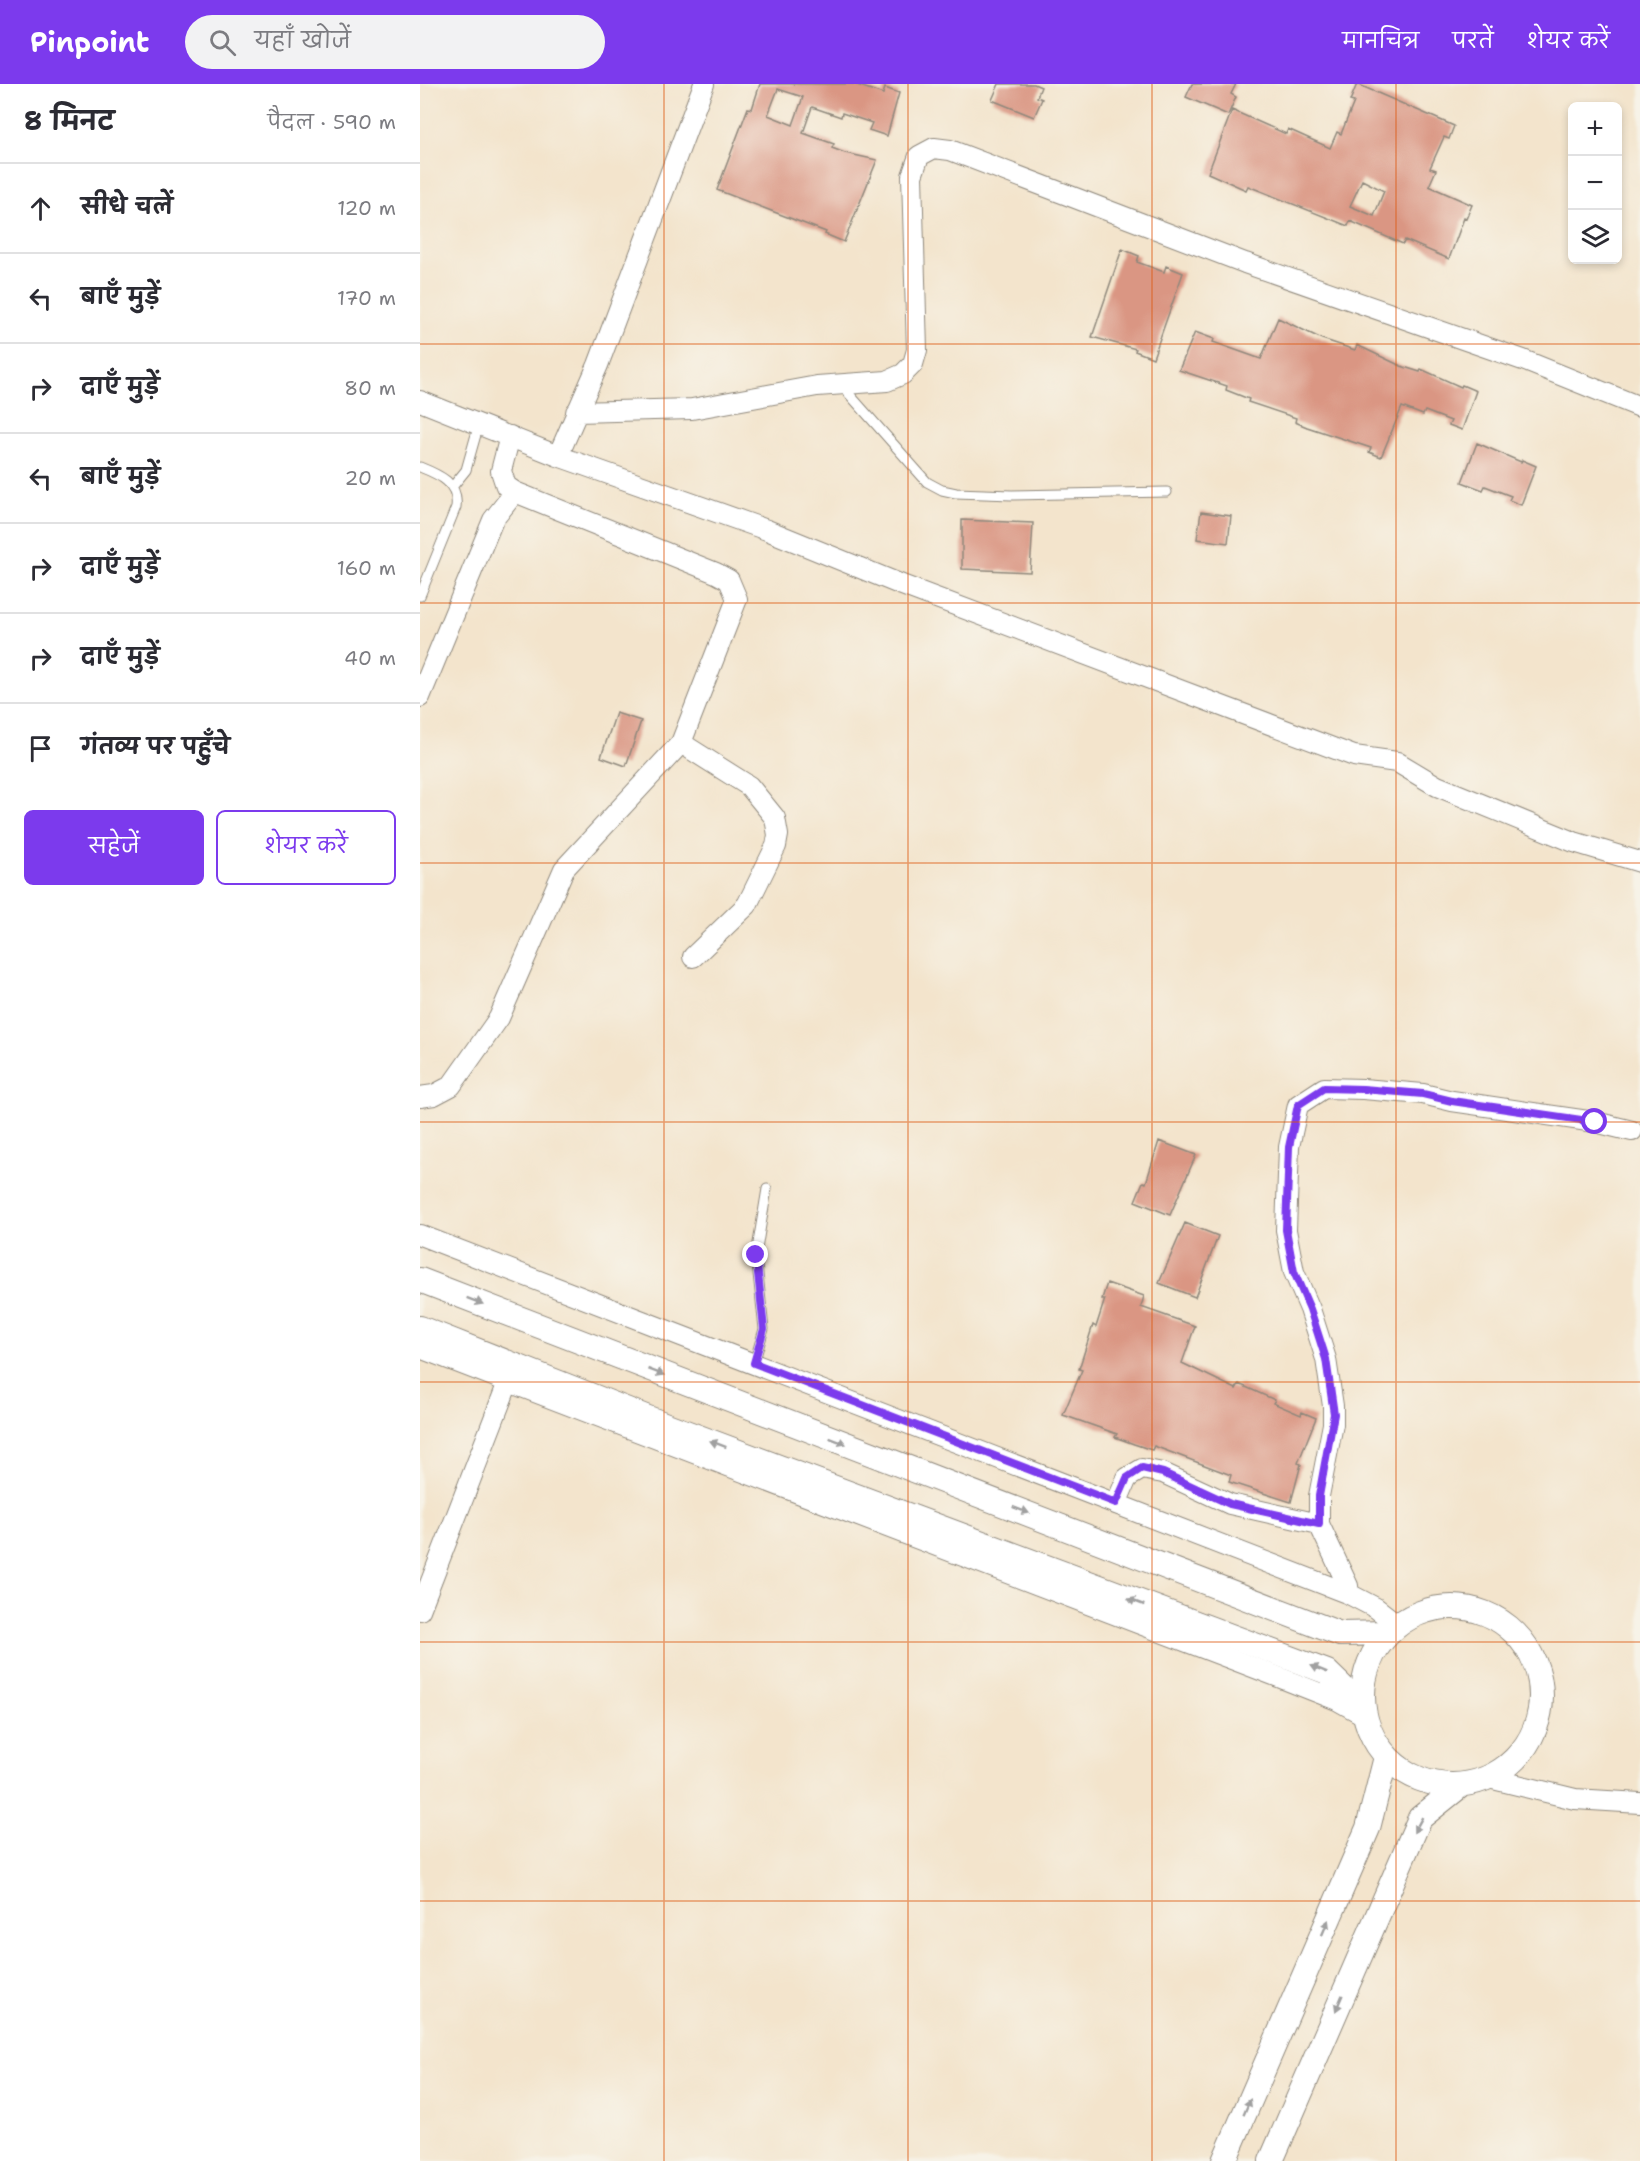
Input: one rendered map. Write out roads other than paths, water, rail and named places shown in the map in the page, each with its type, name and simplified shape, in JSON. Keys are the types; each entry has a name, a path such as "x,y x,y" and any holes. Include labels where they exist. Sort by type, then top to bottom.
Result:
{"street":[{"path":"558,456 598,365 704,84"},
{"path":"576,412 692,409 841,384 887,381 903,374 913,364 917,350 912,176 919,156 934,148 950,150 1245,263 1523,360 1640,407"},
{"path":"420,401 558,456 767,530 902,585 1354,756 1397,762 1437,786 1458,795 1574,842 1640,862"},
{"path":"420,1097 434,1095 451,1086 499,1018 564,869 681,743 735,609 734,588 729,580 716,573 515,492 502,480 501,471 510,436"},
{"path":"420,697 493,520 515,492"},
{"path":"681,743 749,786 775,818 778,835 776,846 747,905 693,957"},
{"path":"1349,1594 1348,1586 1319,1524 1319,1496 1334,1414 1326,1359 1310,1309 1294,1272 1286,1230 1289,1147 1298,1105 1324,1088 1363,1089 1423,1094 1452,1101 1595,1122 1632,1131"},
{"path":"420,1235 1349,1594 1376,1608 1392,1629"},
{"path":"420,1280 1340,1634 1392,1629"},
{"path":"420,1328 511,1374"},
{"path":"420,1348 511,1374 1327,1672 1363,1711"},
{"path":"420,1610 511,1374"},
{"path":"1116,1503 1127,1478 1142,1468 1163,1473 1230,1504 1319,1524"},
{"path":"1461,1606 1493,1615 1525,1643 1533,1657 1541,1683 1542,1695 1536,1727 1510,1765 1489,1778 1460,1786 1442,1785 1403,1771 1386,1757 1371,1735 1363,1711 1362,1693 1373,1652 1392,1629 1408,1617 1432,1607 1461,1606"},
{"path":"1224,2161 1368,1828 1386,1757"},
{"path":"1489,1778 1575,1799 1640,1803"},
{"path":"1271,2161 1419,1818 1460,1786"}],"lane":[{"path":"841,384 927,482 942,490 1012,495 1167,492"},
{"path":"453,486 466,470 479,424"},
{"path":"420,467 437,474 453,486 457,497 456,507 420,596"},
{"path":"754,1363 764,1329 756,1255 767,1189"}]}
